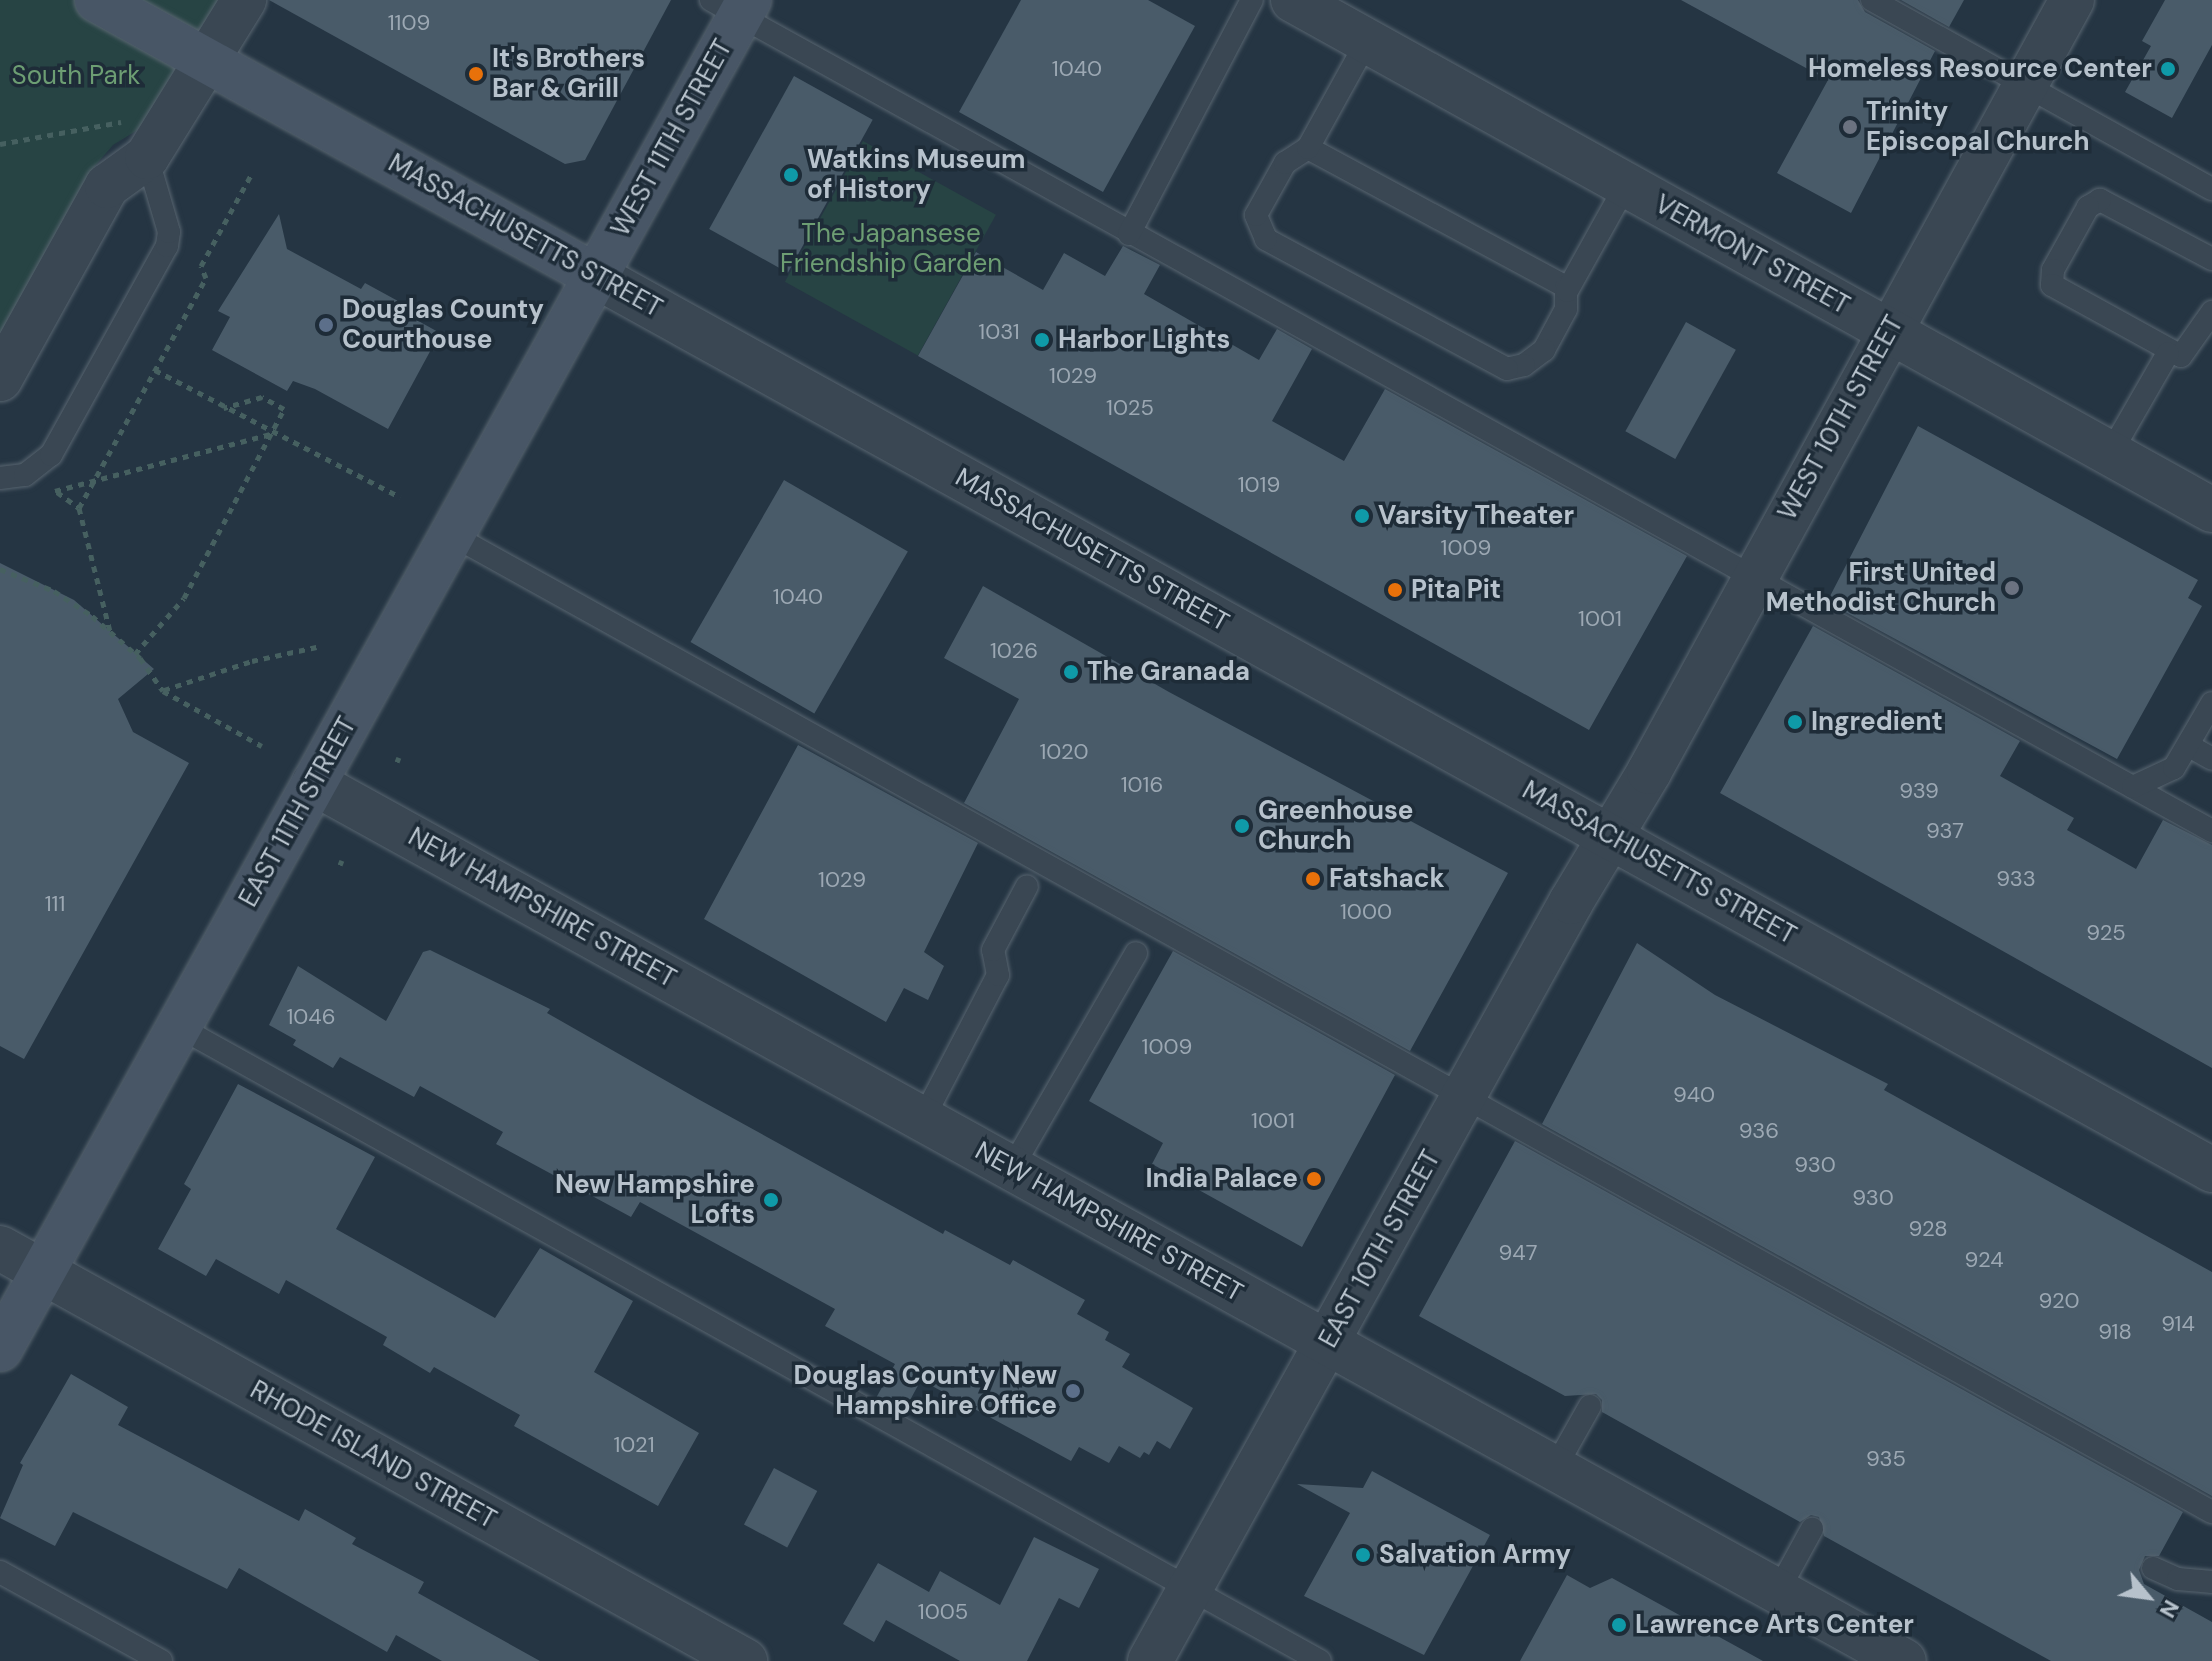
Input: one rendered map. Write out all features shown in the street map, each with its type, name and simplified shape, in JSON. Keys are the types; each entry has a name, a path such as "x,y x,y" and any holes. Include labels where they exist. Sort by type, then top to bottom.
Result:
{"main road":[{"name":"MASSACHUSETTS STREET","path":"97,0 596,276"},
{"name":"WEST 11TH STREET","path":"596,276 733,6"},
{"name":"EAST 11TH STREET","path":"0,1349 596,276"}],"street":[{"path":"0,379 107,186 147,157 244,0"},
{"name":"VERMONT STREET","path":"1293,0 2212,510"},
{"name":"WEST 10TH STREET","path":"1610,836 2072,0"},
{"name":"MASSACHUSETTS STREET","path":"596,276 2212,1170"},
{"name":"NEW HAMPSHIRE STREET","path":"314,783 1904,1661"},
{"name":"EAST 10TH STREET","path":"1150,1661 1610,836"},
{"name":"RHODE ISLAND STREET","path":"0,1248 745,1661"}],"lane":[{"path":"1129,234 1252,0"},
{"path":"1872,0 2212,189"},
{"path":"733,6 1129,234 1755,576 2212,831"},
{"path":"1367,41 1308,148 1285,163 1256,215 1266,239 1507,369 1524,365 1544,350 1566,309 1567,291 1626,185"},
{"path":"1308,148 1542,271 1567,291"},
{"path":"0,478 25,475 51,455 167,246 169,232 147,157"},
{"path":"2212,259 2100,200 2088,207 2053,270 2052,285 2059,293 2168,353 2181,356 2194,346 2212,312"},
{"path":"2110,454 2168,353"},
{"path":"452,535 2212,1512"},
{"path":"2133,787 2174,768 2212,703"},
{"path":"2189,746 2212,759"},
{"path":"923,1119 998,975 993,950 1027,886"},
{"path":"1012,1168 1136,953"},
{"path":"179,1027 1320,1661"},
{"path":"1555,1468 1590,1406"},
{"path":"1778,1591 1812,1529"},
{"path":"2153,1568 2178,1579 2212,1582"},
{"path":"0,1572 161,1661"}],"path":[{"path":"0,144 78,134 125,120"},
{"path":"79,508 206,278 201,266 251,175"},
{"path":"155,370 271,434 292,437 400,497"},
{"path":"135,654 179,607 284,409 262,397 224,408"},
{"path":"42,495 271,434"},
{"path":"56,491 79,508 110,632"},
{"path":"0,569 54,591 135,654 163,691 262,746"},
{"path":"163,691 252,661 316,647"}],"green space":[{"name":"South Park","path":"0,0 221,0 144,126 113,145 94,167 0,337"},
{"name":"The Japansese Friendship Garden","path":"863,141 996,215 918,356 785,282"}],"building":[{"path":"269,0 671,0 585,160 565,164"},
{"path":"1021,0 1148,0 1195,26 1103,192 959,112"},
{"name":"Trinity Episcopal Church","path":"1681,0 1858,0 1865,12 1935,51 1851,213 1777,173 1828,80"},
{"path":"1901,0 1964,0 1949,27"},
{"name":"Homeless Resource Center","path":"2165,0 2212,0 2212,45 2172,118 2125,92 2151,46 2142,41"},
{"name":"Watkins Museum of History","path":"794,76 873,120 788,273 709,229"},
{"name":"Douglas County Courthouse","path":"279,214 287,249 361,289 365,283 398,301 395,308 440,333 388,429 315,389 293,381 287,391 212,350 230,317 218,311"},
{"path":"1123,246 1160,265 1144,294 1259,360 1277,329 1312,349 1272,421 1344,461 1385,389 1687,556 1589,730 918,356 976,252 1043,290 1064,253 1105,276"},
{"path":"1686,322 1736,350 1675,459 1625,431"},
{"name":"First United Methodist Church","path":"1918,426 2198,580 2188,598 2202,606 2117,759 1827,602"},
{"path":"784,480 908,552 814,713 690,642"},
{"path":"0,563 74,600 154,669 118,699 133,732 189,763 24,1059 0,1046"},
{"path":"983,586 1169,692 1508,873 1410,1051 964,803 1019,699 944,658"},
{"path":"1813,626 2020,741 2000,776 2074,818 2067,830 2136,869 2163,820 2212,845 2212,1068 1720,793"},
{"path":"798,745 978,843 924,952 944,966 928,1000 904,988 886,1022 704,919"},
{"path":"1637,943 1715,995 1888,1084 1884,1090 2212,1272 2212,1496 1542,1124"},
{"path":"430,950 550,1009 547,1013 943,1234 945,1230 1010,1265 1013,1260 1085,1300 1077,1314 1109,1332 1105,1340 1130,1354 1122,1367 1193,1408 1170,1449 1157,1441 1149,1455 1144,1452 1140,1458 1119,1446 1109,1463 1079,1447 1071,1461 921,1380 903,1413 876,1398 895,1364 825,1326 835,1309 640,1202 631,1217 496,1144 503,1132 420,1086 414,1097 340,1057 333,1068 293,1045 296,1040 269,1025 298,966 386,1021 423,952"},
{"path":"1173,951 1395,1075 1302,1247 1152,1164 1163,1143 1089,1101"},
{"path":"238,1084 375,1157 336,1229 495,1318 540,1248 633,1301 594,1372 699,1433 658,1506 514,1426 520,1415 434,1367 430,1373 383,1345 387,1337 286,1280 279,1294 216,1259 206,1276 158,1249 191,1189 184,1184"},
{"path":"1515,1141 2183,1512 2159,1556 2145,1556 2139,1570 2144,1584 2212,1622 2212,1661 2051,1661 1824,1536 1819,1517 1811,1515 1800,1522 1602,1412 1602,1400 1596,1394 1565,1396 1419,1316"},
{"path":"71,1374 128,1407 118,1425 299,1521 305,1509 356,1538 352,1544 424,1582 418,1593 540,1661 442,1661 396,1635 387,1652 239,1568 227,1589 73,1512 55,1546 0,1518 23,1465 20,1463"},
{"path":"774,1468 817,1491 787,1548 744,1525"},
{"path":"1372,1471 1490,1535 1424,1655 1304,1596 1350,1513 1297,1484 1363,1488"},
{"path":"1034,1537 1099,1569 1079,1608 1059,1598 1027,1661 960,1661 886,1620 874,1642 843,1624 878,1563 929,1592 940,1571 1000,1605"},
{"name":"Lawrence Arts Center","path":"1567,1575 1590,1588 1612,1578 1763,1661 1520,1661"}],"place":[{"name":"Homeless Resource Center","path":"2168,69"},
{"name":"It's Brothers Bar & Grill","path":"476,74"},
{"name":"Trinity Episcopal Church","path":"1850,127"},
{"name":"Watkins Museum of History","path":"791,175"},
{"name":"Douglas County Courthouse","path":"326,325"},
{"name":"Harbor Lights","path":"1042,340"},
{"name":"Varsity Theater","path":"1362,516"},
{"name":"First United Methodist Church","path":"2012,588"},
{"name":"Pita Pit","path":"1395,590"},
{"name":"The Granada","path":"1071,672"},
{"name":"Ingredient","path":"1795,722"},
{"name":"Greenhouse Church","path":"1242,826"},
{"name":"Fatshack","path":"1313,879"},
{"name":"India Palace","path":"1314,1179"},
{"name":"New Hampshire Lofts","path":"771,1200"},
{"name":"Douglas County New Hampshire Office","path":"1073,1391"},
{"name":"Salvation Army","path":"1363,1555"},
{"name":"Lawrence Arts Center","path":"1619,1625"}]}
